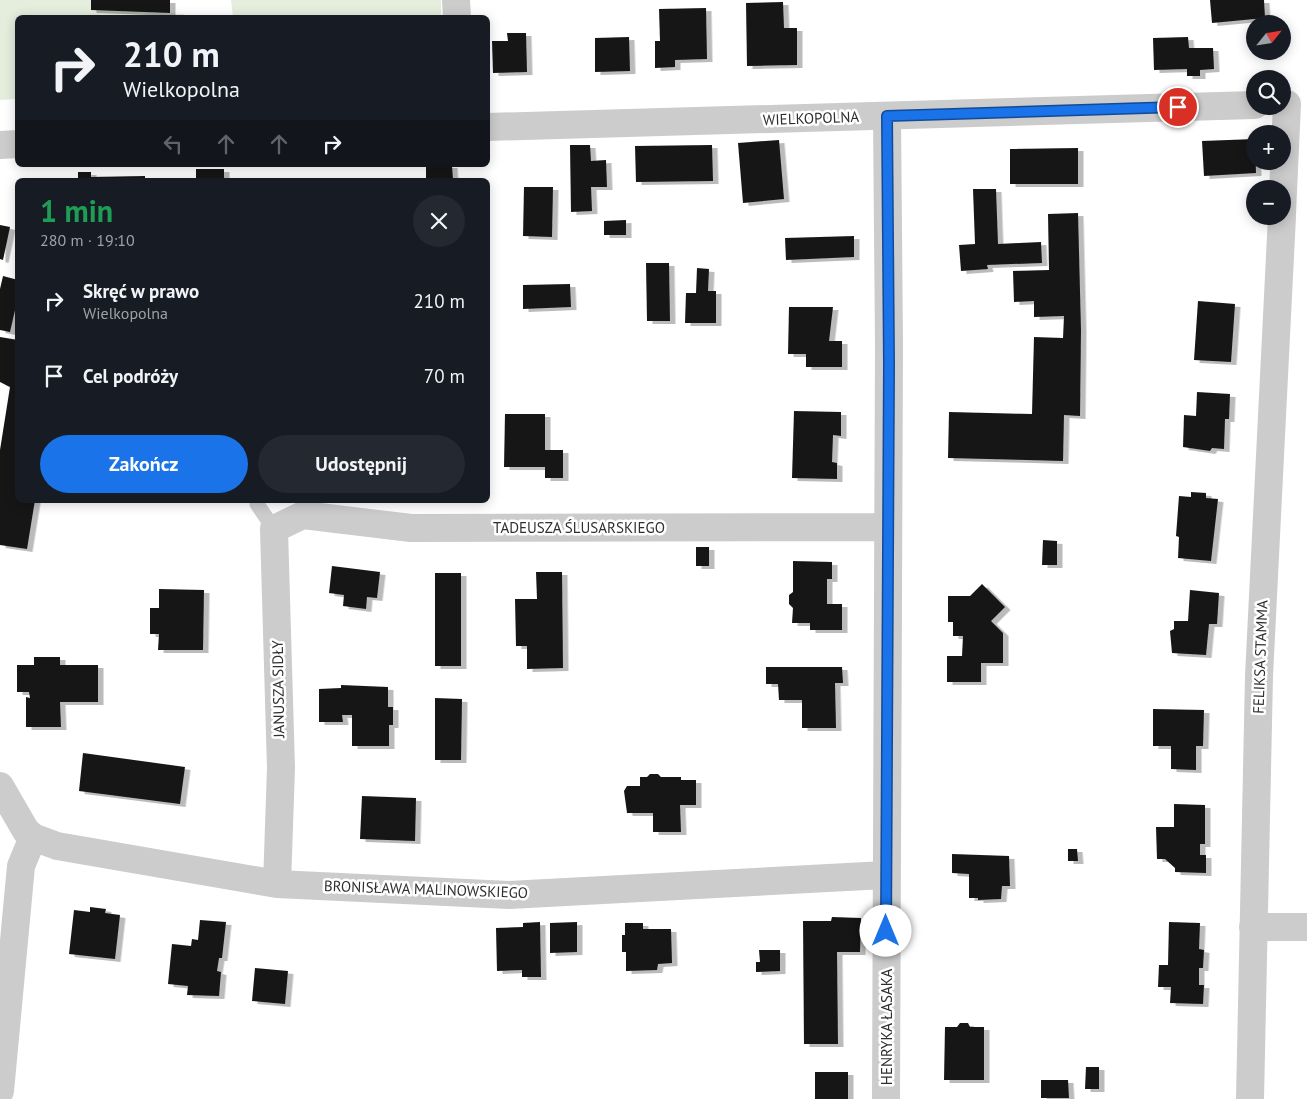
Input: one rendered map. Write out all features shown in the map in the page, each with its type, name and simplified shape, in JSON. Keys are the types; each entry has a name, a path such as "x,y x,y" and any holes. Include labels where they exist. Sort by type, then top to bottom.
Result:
{"street":[{"path":"456,0 457,15"},
{"name":"FELIKSA STAMMA","path":"1285,180 1292,104"},
{"name":"WIELKOPOLNA","path":"490,128 1246,105"},
{"name":"HENRYKA ŁASAKA","path":"886,1099 887,116"},
{"path":"0,145 15,144"},
{"name":"FELIKSA STAMMA","path":"1250,1099 1259,676 1282,225"},
{"name":"TADEUSZA ŚLUSARSKIEGO","path":"274,529 303,515 411,528 888,527"},
{"name":"JANUSZA SIDŁY","path":"274,529 281,768 277,884"},
{"name":"BRONISŁAWA MALINOWSKIEGO","path":"0,786 20,823 33,837 57,846 277,884 509,895 885,875"},
{"path":"0,1091 21,866 33,837"},
{"path":"1253,926 1307,927"}],"lane":[{"path":"258,503 274,529"}],"green space":[{"path":"0,0 91,0 91,10 184,14 15,15 15,99 0,100"},
{"path":"231,0 441,0 441,15 233,15"}],"building":[{"path":"91,0 170,0 170,13 91,10"},
{"path":"1210,0 1264,0 1265,15 1246,15 1246,20 1212,23"},
{"path":"783,2 784,28 797,28 797,65 747,66 746,3"},
{"path":"706,8 707,59 675,60 675,67 655,68 655,41 660,41 659,9"},
{"path":"507,33 526,33 527,72 493,73 492,41 508,41"},
{"path":"629,37 630,71 595,72 595,38"},
{"path":"1188,37 1189,48 1213,48 1214,69 1200,70 1200,76 1187,76 1187,69 1154,70 1153,38"},
{"path":"1246,139 1246,170 1256,170 1256,173 1204,176 1202,141"},
{"path":"779,140 784,199 743,203 738,143"},
{"path":"570,145 590,145 591,161 606,160 607,187 591,187 592,211 571,212"},
{"path":"712,145 713,181 636,182 635,146"},
{"path":"1078,148 1078,184 1010,184 1010,149"},
{"path":"426,167 452,167 453,178 426,178"},
{"path":"196,169 224,169 224,178 196,178"},
{"path":"78,172 91,172 91,177 145,176 145,178 78,178"},
{"path":"524,187 553,187 552,237 523,236"},
{"path":"973,189 996,189 998,244 1041,242 1042,263 987,265 988,269 961,271 959,245 975,244"},
{"path":"1078,213 1081,330 1080,416 1064,415 1063,461 948,458 949,412 1032,414 1034,337 1063,338 1064,316 1034,317 1034,301 1014,302 1013,271 1049,270 1048,214"},
{"path":"626,220 626,235 604,235 604,221"},
{"path":"0,225 10,227 3,260 0,259"},
{"path":"854,236 854,257 786,260 785,238"},
{"path":"646,263 669,263 670,321 647,321"},
{"path":"697,268 709,269 708,291 716,291 716,323 685,323 686,293 696,293"},
{"path":"3,276 15,279 15,310 10,332 0,330 0,289"},
{"path":"570,284 571,307 523,309 523,285"},
{"path":"1198,301 1235,304 1231,362 1194,360"},
{"path":"789,307 833,307 829,341 842,341 842,367 806,367 806,354 788,354"},
{"path":"0,337 15,340 15,503 35,503 27,549 0,545 0,450 10,387 0,382"},
{"path":"1197,392 1230,394 1229,419 1225,419 1224,449 1212,448 1210,451 1183,447 1184,415 1196,416"},
{"path":"794,411 841,412 841,436 833,435 832,462 837,463 837,479 792,478"},
{"path":"505,414 545,414 545,450 563,450 563,478 545,478 545,467 504,467"},
{"path":"1191,492 1206,493 1206,498 1218,499 1211,561 1178,558 1179,537 1176,536 1179,496 1191,497"},
{"path":"1043,540 1057,541 1057,565 1042,565"},
{"path":"696,547 709,547 709,566 696,566"},
{"path":"793,561 832,562 832,579 827,579 827,604 842,604 842,630 810,630 810,623 792,623 793,608 789,604 789,595 793,592"},
{"path":"332,566 380,572 377,598 367,597 366,609 343,606 344,595 329,593"},
{"path":"536,572 562,572 563,668 527,669 527,646 516,646 515,599 537,599"},
{"path":"435,573 461,573 461,666 435,666"},
{"path":"982,584 1005,607 991,621 1003,633 1003,663 981,663 981,682 947,682 947,656 962,656 963,636 953,636 953,622 948,622 948,596 970,596"},
{"path":"159,589 204,590 203,650 158,650 159,634 150,634 150,608 159,608"},
{"path":"1190,590 1219,593 1217,624 1209,624 1206,655 1172,653 1170,631 1174,629 1174,621 1188,621"},
{"path":"34,657 60,657 60,665 98,665 98,702 60,702 61,727 26,727 26,697 30,698 29,692 17,692 17,665 34,665"},
{"path":"766,667 842,667 843,683 835,683 836,728 802,728 802,700 779,700 778,684 766,684"},
{"path":"341,685 388,687 388,707 393,707 393,725 389,725 389,746 352,746 352,715 342,715 343,722 319,722 319,689 341,688"},
{"path":"435,698 462,699 461,760 435,760"},
{"path":"1153,709 1204,710 1203,746 1196,746 1196,770 1171,769 1171,746 1153,746"},
{"path":"83,753 185,767 180,804 79,791"},
{"path":"650,774 658,774 661,777 681,777 681,780 696,780 696,805 680,805 681,832 653,832 653,813 627,813 624,791 627,786 640,786 640,777 647,777"},
{"path":"362,796 416,798 415,841 360,839"},
{"path":"1174,804 1205,805 1205,844 1200,844 1200,855 1206,855 1206,873 1175,872 1175,868 1165,859 1157,859 1156,827 1174,827"},
{"path":"1068,849 1077,849 1078,861 1068,861"},
{"path":"952,854 1009,856 1010,886 1002,886 1001,899 978,900 978,898 969,898 969,874 952,873"},
{"path":"90,907 106,909 105,913 120,915 115,959 69,954 74,910 90,912"},
{"path":"832,917 861,918 860,952 837,952 838,1044 804,1044 803,921 831,921"},
{"path":"200,920 226,922 222,958 219,958 217,971 221,972 219,996 187,995 188,986 168,984 172,944 191,946 192,939 198,940"},
{"path":"540,922 541,977 522,977 522,970 497,971 496,928 523,927 523,923"},
{"path":"577,922 577,952 550,953 550,923"},
{"path":"1169,922 1200,923 1199,949 1204,950 1203,968 1199,968 1199,985 1204,985 1203,1004 1170,1003 1171,987 1158,987 1159,965 1168,965"},
{"path":"625,923 643,923 643,929 671,929 672,963 658,964 657,970 626,971 626,952 622,952 622,935 625,935"},
{"path":"759,950 780,950 780,971 756,972 756,962 760,962"},
{"path":"255,968 288,971 285,1004 252,1001"},
{"path":"960,1023 968,1023 970,1027 984,1027 984,1080 944,1080 945,1027 957,1027"},
{"path":"1086,1067 1099,1067 1099,1089 1085,1089"},
{"path":"815,1072 848,1072 848,1099 815,1099"},
{"path":"1041,1080 1068,1080 1069,1098 1041,1098"}],"route":[{"path":"886,931 889,364 887,116 1178,107"}]}
